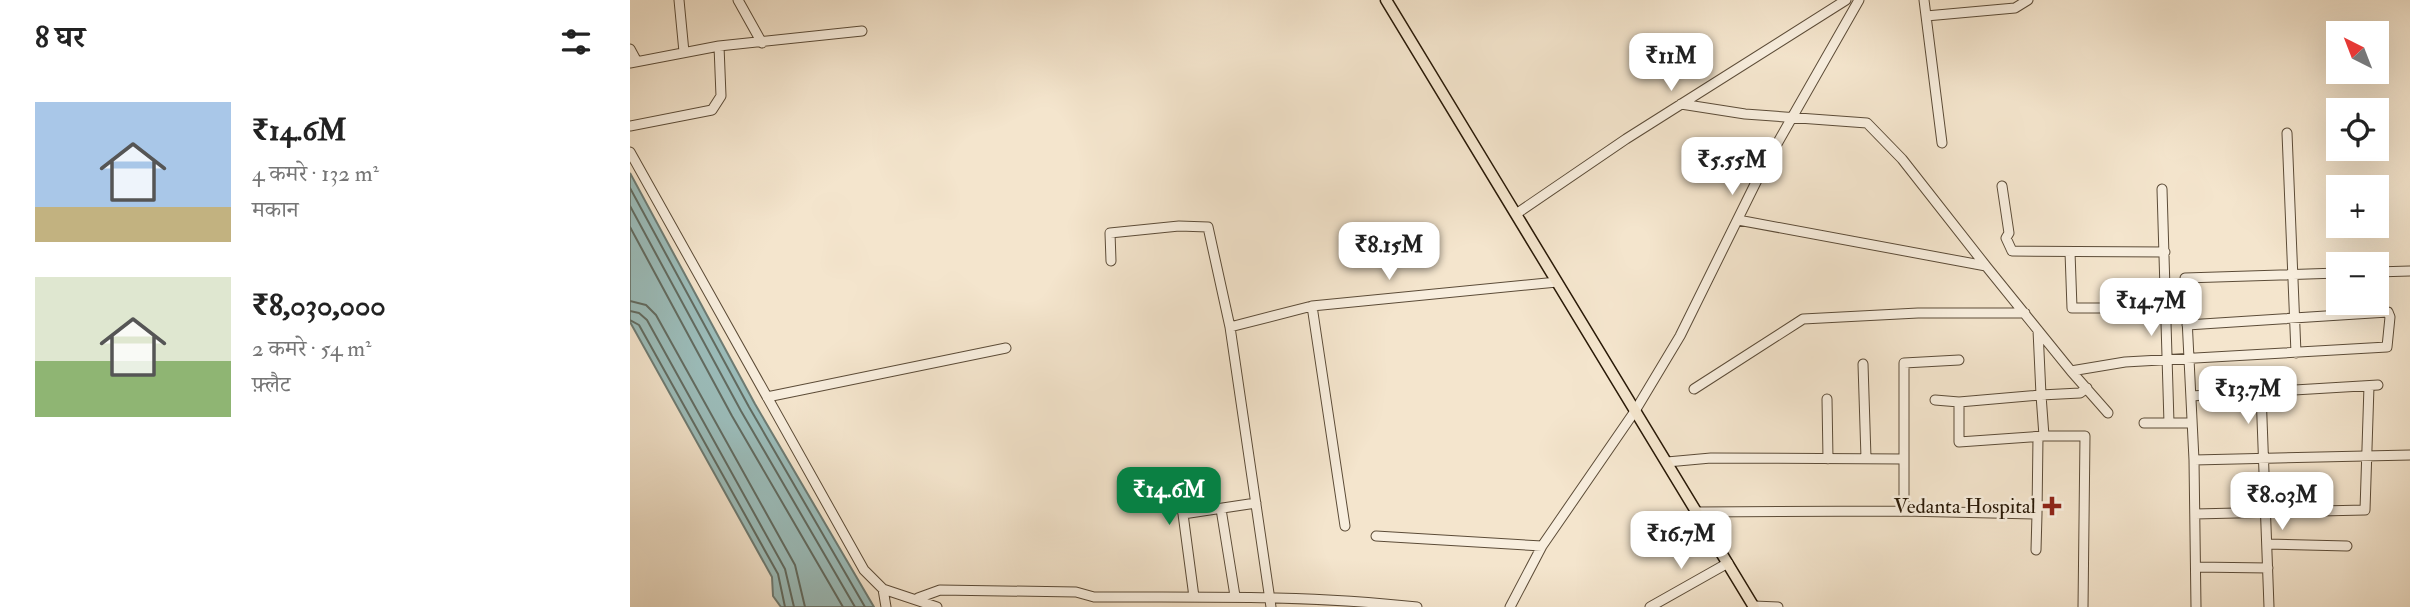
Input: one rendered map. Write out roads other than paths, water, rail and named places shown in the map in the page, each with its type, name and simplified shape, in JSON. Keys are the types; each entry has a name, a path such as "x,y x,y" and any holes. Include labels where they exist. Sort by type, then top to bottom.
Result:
{"main road":[{"path":"1386,0 1754,607"}],"street":[{"path":"679,0 684,52"},
{"path":"738,0 762,43"},
{"path":"1516,214 1681,104 1846,0"},
{"path":"1510,607 1542,546 1635,411 1680,336 1738,220 1859,0"},
{"path":"1924,0 1942,143"},
{"path":"1926,16 2015,8 2028,0"},
{"path":"630,49 633,62 719,46 862,31"},
{"path":"630,126 712,110 720,96 719,46"},
{"path":"1681,104 1745,114 1867,123 1902,159 2071,371 2108,413"},
{"path":"2287,133 2296,353"},
{"path":"630,152 864,570 883,589 917,598 937,607"},
{"path":"2002,186 2009,233 2006,239 2012,251 2165,252"},
{"path":"2162,189 2169,423"},
{"path":"1738,220 1986,266"},
{"path":"1111,261 1110,233 1180,226 1208,227 1230,327 1271,602"},
{"path":"2070,252 2072,308 2125,308"},
{"path":"2389,272 2410,271"},
{"path":"2196,607 2192,396 2185,278 2326,274"},
{"path":"1230,327 1312,306 1557,282"},
{"path":"1312,306 1345,526"},
{"path":"1694,389 1804,319 1918,313 2025,313"},
{"path":"2071,371 2124,362 2387,347 2390,317 2388,313 2188,325"},
{"path":"2036,550 2041,437 2038,330"},
{"path":"767,397 1006,348"},
{"path":"1904,510 1905,363 1959,360"},
{"path":"1863,364 1866,458"},
{"path":"2192,396 2373,386 2365,510 2195,514"},
{"path":"1935,400 1959,402 2080,393 2087,388"},
{"path":"2261,392 2266,457 2269,607"},
{"path":"1827,399 1828,459"},
{"path":"1959,402 1959,442 2085,436 2083,607"},
{"path":"2144,423 2191,424"},
{"path":"2194,460 2410,455"},
{"path":"1667,462 1711,458 1904,459"},
{"path":"1180,497 1194,597"},
{"path":"1183,514 1256,503"},
{"path":"1221,509 1235,596"},
{"path":"1697,512 1904,510 2037,514"},
{"path":"1376,536 1542,546"},
{"path":"2267,544 2347,546"},
{"path":"1650,607 1728,563"},
{"path":"2196,567 2267,568"},
{"path":"883,589 886,607"},
{"path":"917,598 940,590 1076,592 1094,597 1235,596 1271,602 1359,601 1417,607"},
{"path":"1754,607 1778,607"}],"water":[{"path":"630,173 755,404 874,607 781,607 773,596 772,577 630,322"}],"place":[{"name":"Vedanta Hospital","path":"2052,506"}]}
